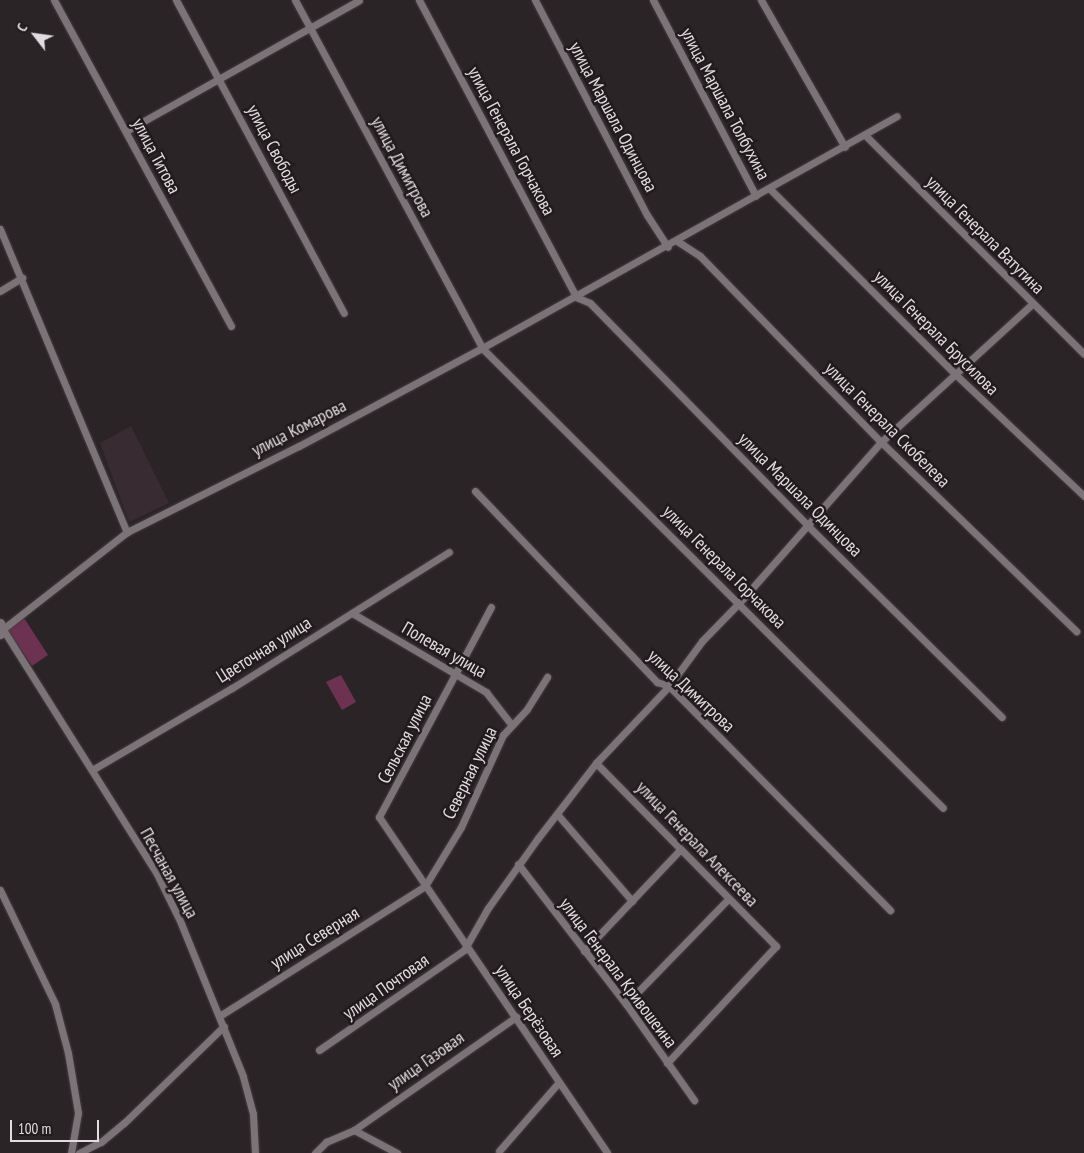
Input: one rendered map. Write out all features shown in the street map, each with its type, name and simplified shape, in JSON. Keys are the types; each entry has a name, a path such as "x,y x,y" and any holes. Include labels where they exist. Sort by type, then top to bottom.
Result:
{"street":[{"name":"улица Титова","path":"54,0 231,326"},
{"name":"улица Свободы","path":"176,0 344,313"},
{"name":"улица Димитрова","path":"295,0 482,348"},
{"path":"126,131 219,78 311,29 359,0"},
{"name":"улица Генерала Горчакова","path":"419,0 576,297"},
{"name":"улица Маршала Одинцова","path":"535,0 647,215 668,247"},
{"name":"улица Маршала Толбухина","path":"653,0 756,196"},
{"path":"761,0 845,148"},
{"name":"улица Комарова","path":"1,629 127,532 300,446 482,348 668,247 866,136 897,116"},
{"name":"улица Генерала Ватутина","path":"866,136 1084,354"},
{"name":"улица Генерала Брусилова","path":"770,189 954,373 1084,496"},
{"path":"0,230 22,278 127,532"},
{"name":"улица Генерала Скобелева","path":"678,241 684,242 700,256 882,442 1076,631"},
{"path":"0,291 22,278"},
{"name":"улица Маршала Одинцова","path":"576,297 590,303 808,526 1002,717"},
{"path":"467,946 518,864 596,763 669,686 702,641 739,603 882,442 954,373 1032,304"},
{"name":"улица Генерала Горчакова","path":"482,348 944,808"},
{"name":"улица Димитрова","path":"475,491 656,682 669,686 890,910"},
{"name":"Цветочная улица","path":"92,770 450,552"},
{"name":"Сельская улица","path":"379,817 391,799 454,673 491,607"},
{"name":"Полевая улица","path":"352,613 490,695 511,724"},
{"name":"Песчаная улица","path":"1,629 157,874 221,1015 251,1106 255,1153"},
{"name":"Северная улица","path":"425,886 461,827 491,759 511,724 527,709 547,677"},
{"name":"улица Генерала Алексеева","path":"596,763 776,946 666,1063"},
{"path":"557,814 632,901"},
{"name":"улица Берёзовая","path":"379,817 607,1153"},
{"path":"584,952 680,850"},
{"name":"улица Генерала Кривошеина","path":"518,864 626,1004 694,1100"},
{"name":"улица Северная","path":"221,1015 425,886"},
{"path":"0,890 55,1004 68,1054 78,1113 71,1153"},
{"path":"626,1004 728,899"},
{"name":"улица Почтовая","path":"319,1050 467,946"},
{"name":"улица Газовая","path":"315,1153 326,1142 354,1130 516,1018"},
{"path":"79,1153 101,1142 124,1123 224,1026"},
{"path":"499,1151 559,1082"},
{"path":"354,1130 397,1153"}],"shaded area":[{"path":"131,426 169,503 129,522 100,443"},
{"path":"24,618 48,655 32,666 7,629"},
{"path":"341,675 356,702 342,710 326,682"}]}
